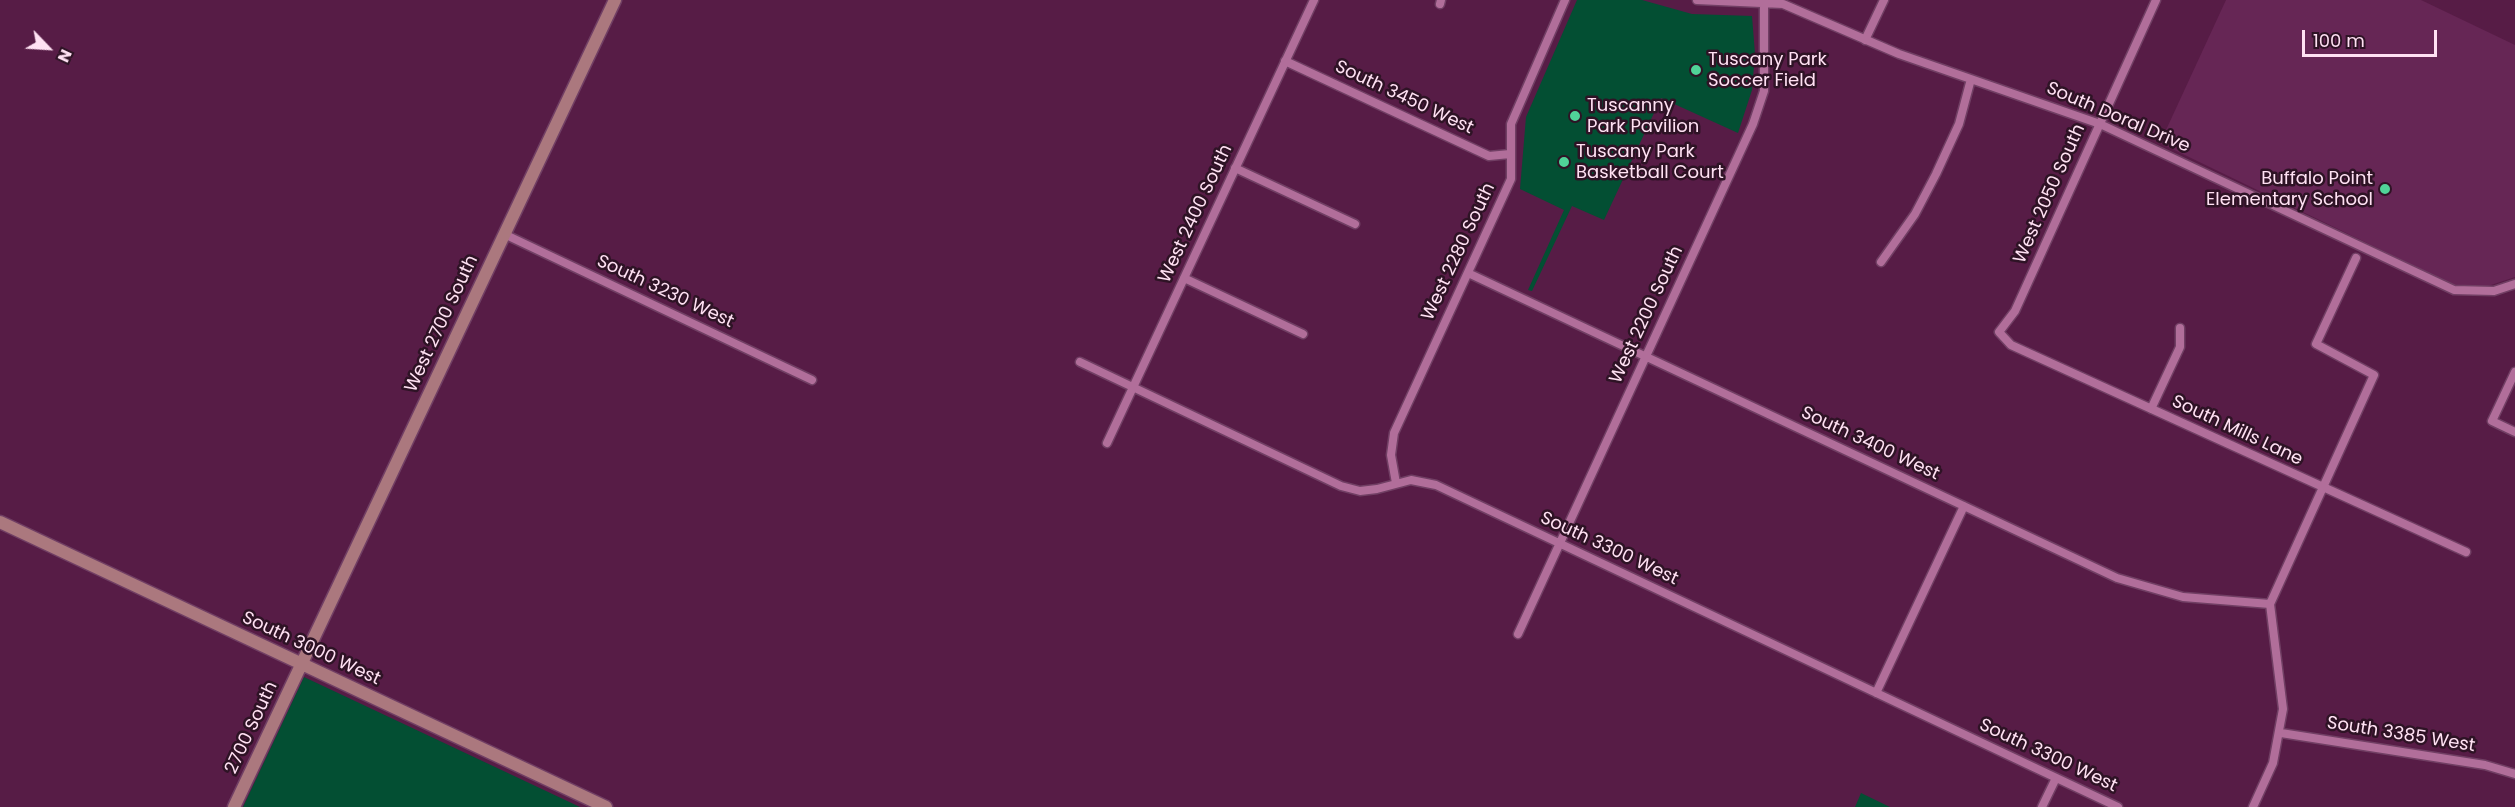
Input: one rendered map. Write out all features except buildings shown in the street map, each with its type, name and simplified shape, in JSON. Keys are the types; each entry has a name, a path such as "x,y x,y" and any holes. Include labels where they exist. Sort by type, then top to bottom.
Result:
{"street":[{"name":"West 2700 South","path":"301,664 615,0"},
{"name":"West 2400 South","path":"1107,443 1314,0"},
{"name":"West 2280 South","path":"1396,483 1391,455 1394,433 1511,179 1511,124 1565,0"},
{"name":"South Doral Drive","path":"1697,0 1764,1 1783,4 1865,40 2100,124 2454,290 2494,291 2515,284"},
{"path":"1865,40 1884,0"},
{"name":"West 2050 South","path":"1999,332 2015,311 2156,0"},
{"name":"West 2200 South","path":"1518,634 1754,124 1764,91 1764,1"},
{"name":"South 3450 West","path":"1285,62 1489,156 1510,154"},
{"path":"1881,262 1915,214 1936,174 1959,124 1971,79"},
{"path":"1235,168 1355,224"},
{"name":"South 3230 West","path":"504,234 812,380"},
{"path":"2253,807 2273,764 2281,733 2283,709 2270,604 2374,375 2316,345 2356,258"},
{"name":"South 3400 West","path":"1468,273 2117,578 2151,590 2183,597 2270,604"},
{"path":"1184,278 1303,334"},
{"path":"2151,409 2180,347 2180,328"},
{"name":"South Mills Lane","path":"1999,332 2011,345 2466,552"},
{"name":"South 3300 West","path":"1080,362 1341,486 1359,491 1411,480 1436,485 2118,807"},
{"path":"2515,372 2492,421 2515,432"},
{"path":"1876,693 1964,506"},
{"name":"South 3000 West","path":"0,522 606,807"},
{"name":"2700 South","path":"234,807 301,664"},
{"name":"South 3385 West","path":"2281,733 2485,765 2515,774"},
{"path":"2042,807 2056,778"}],"shaded area":[{"name":"Buffalo Point Elementary School","path":"2226,0 2421,0 2515,45 2515,277 2485,287 2454,285 2160,143"}],"green space":[{"path":"1577,0 1642,0 1692,14 1752,16 1755,54 1752,90 1738,133 1661,98 1604,220 1572,206 1532,291 1528,290 1564,210 1520,189 1526,117"},
{"path":"304,677 580,807 243,807"},
{"path":"1861,793 1890,807 1855,807"}],"place":[{"name":"Tuscany Park Soccer Field","path":"1696,70"},
{"name":"Tuscanny Park Pavilion","path":"1575,116"},
{"name":"Tuscany Park Basketball Court","path":"1564,162"},
{"name":"Buffalo Point Elementary School","path":"2385,189"}]}
